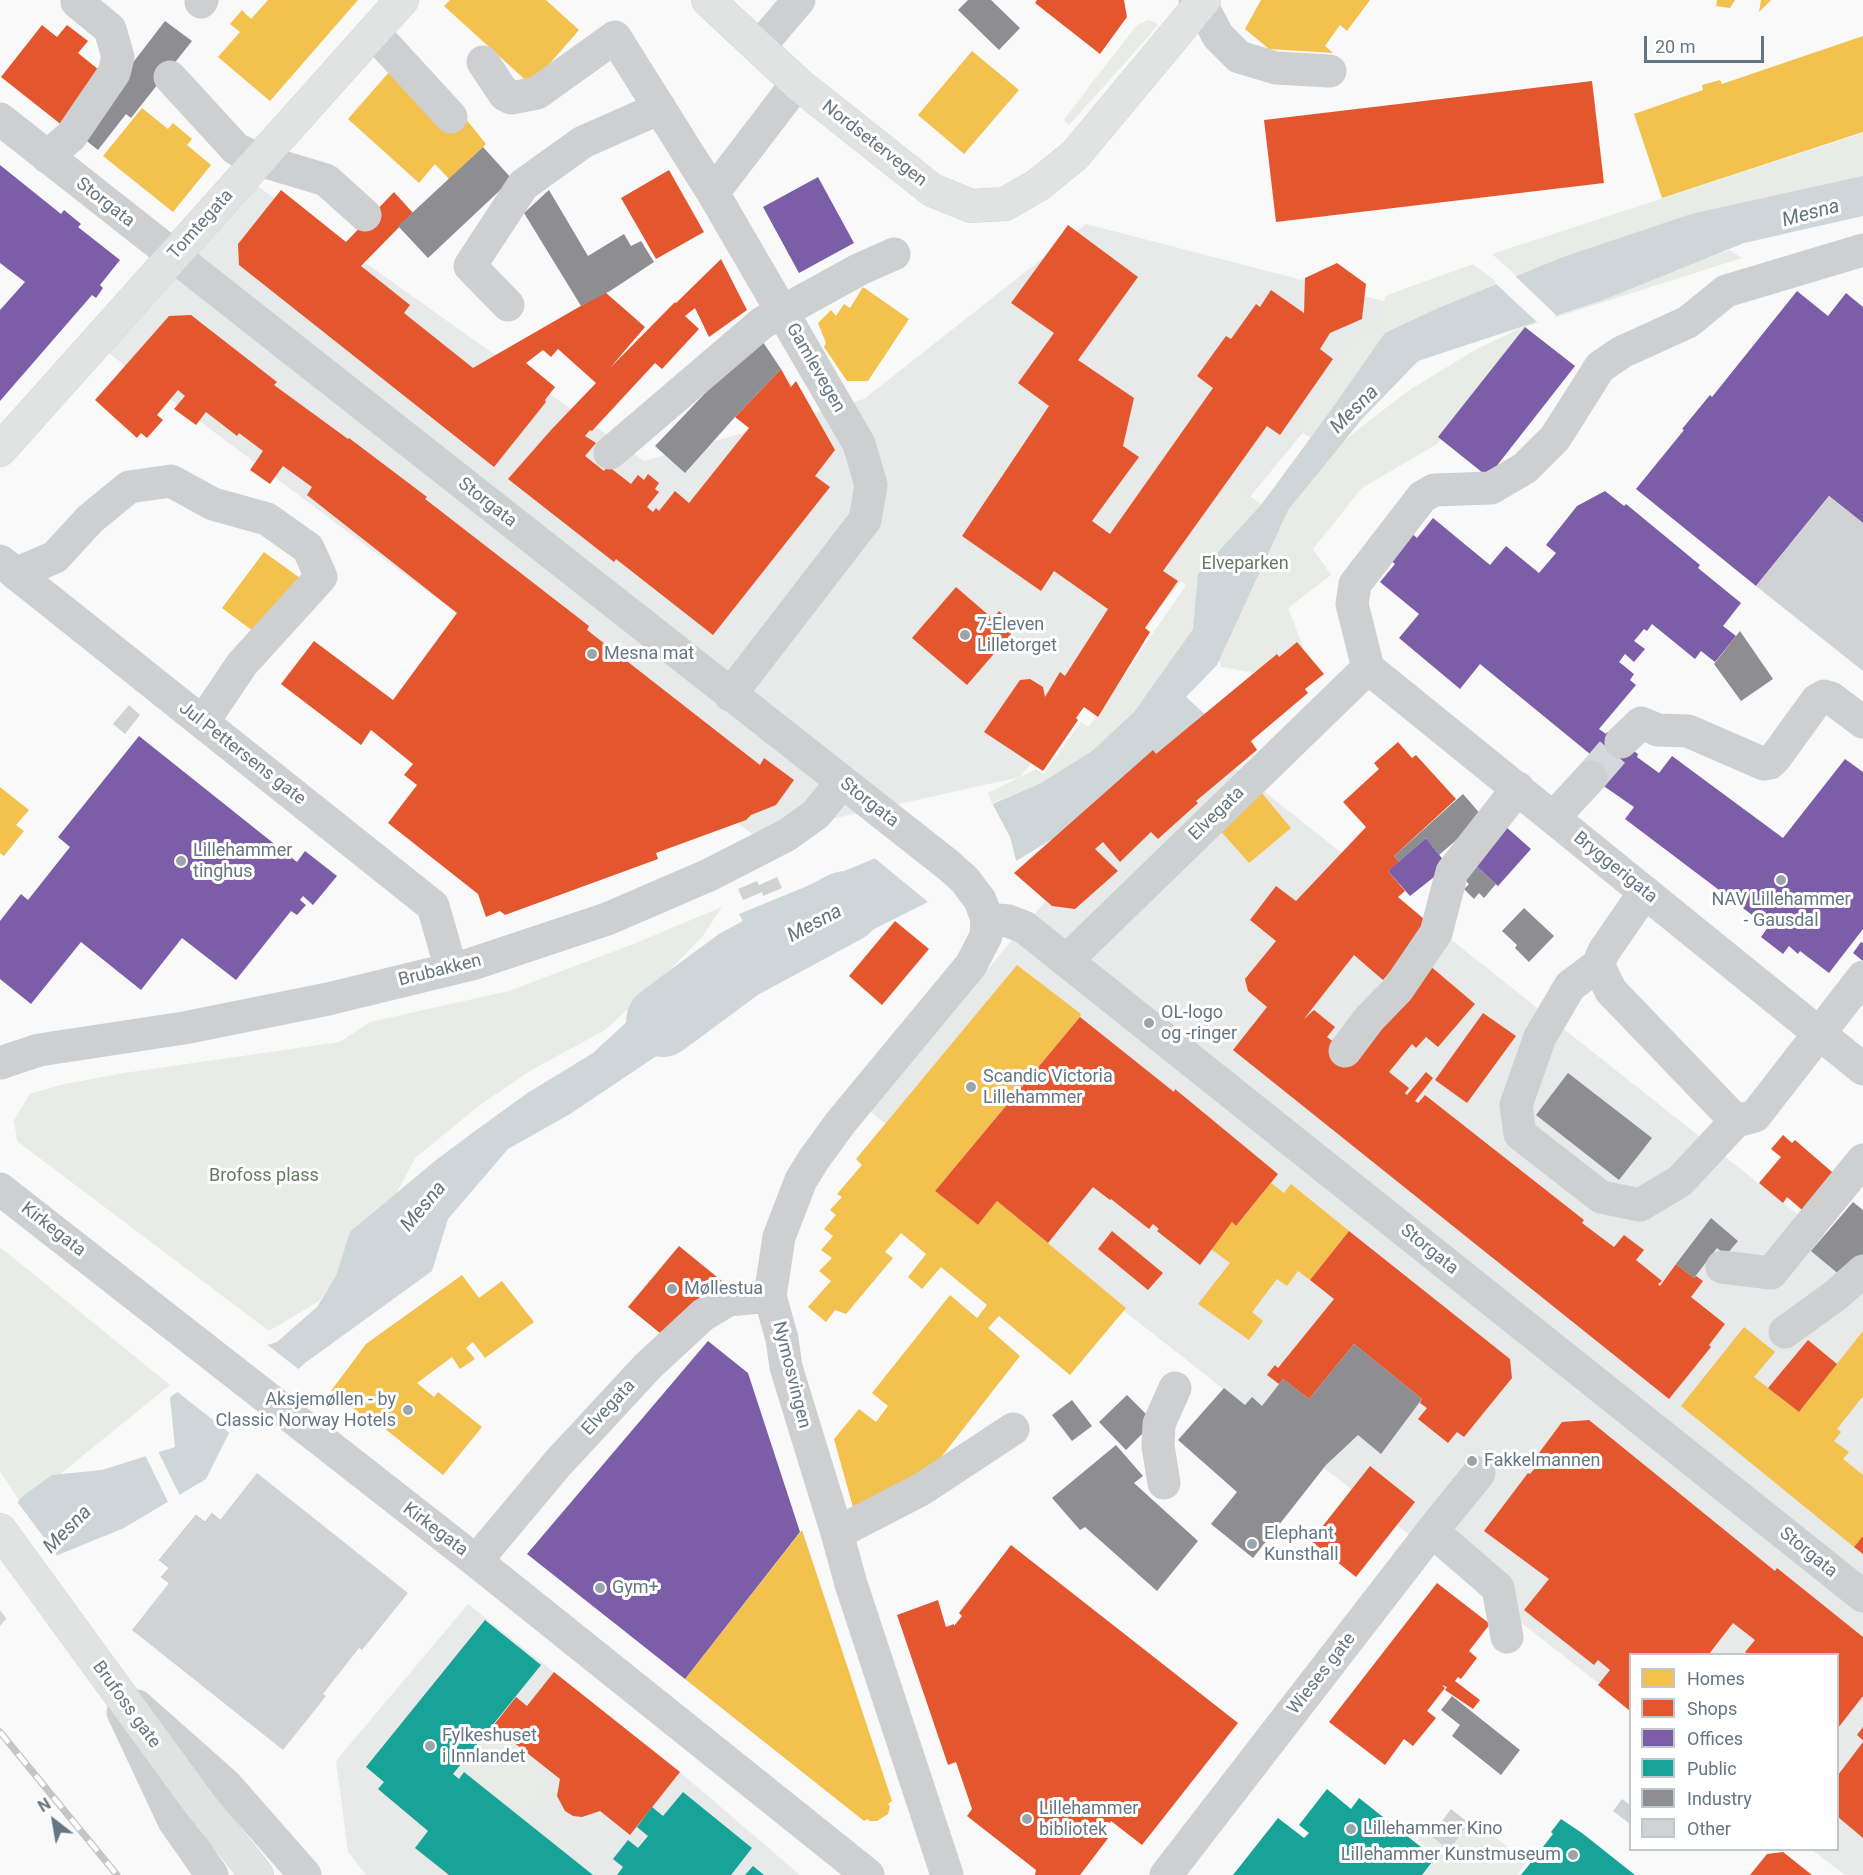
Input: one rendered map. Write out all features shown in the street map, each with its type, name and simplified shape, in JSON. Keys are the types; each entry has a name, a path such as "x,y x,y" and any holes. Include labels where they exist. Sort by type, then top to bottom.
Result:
{"main road":[{"name":"Tomtegata","path":"0,450 402,0"},
{"name":"Nordsetervegen","path":"708,0 797,83 932,190 970,206 1005,204 1038,185 1075,155 1200,1"},
{"name":"Brufoss gate","path":"0,1530 108,1681 199,1803 257,1875"}],"street":[{"path":"759,48 799,0"},
{"path":"1200,1 1218,36 1239,57 1276,68 1330,71"},
{"path":"47,157 71,136 114,73 118,57 110,29 76,2"},
{"path":"373,32 451,117"},
{"name":"Gamlevegen","path":"483,62 505,95 512,98 537,93 615,37 713,193 859,444 871,485 865,520 730,695"},
{"path":"170,77 236,148 259,160 327,180 365,215"},
{"path":"713,193 797,83"},
{"path":"508,305 470,266 523,185 583,142 660,108"},
{"name":"Storgata","path":"0,119 947,864 972,889 984,908 987,919 1008,921 1024,927 1863,1596"},
{"path":"1368,668 1352,604 1355,584 1422,497 1434,490 1491,489 1525,468 1555,438 1600,368 1622,352 1688,322 1726,291 1863,250"},
{"path":"610,453 762,322 860,269 894,254"},
{"path":"8,568 55,557 90,519 129,487 171,481 213,504 267,519 308,548 321,577 242,664 202,722"},
{"name":"Jul Pettersens gate","path":"8,568 433,906 451,969"},
{"name":"Bryggerigata","path":"1368,668 1863,1069"},
{"name":"Elvegata","path":"1066,961 1368,668"},
{"path":"1621,742 1641,723 1658,730 1688,731 1764,764 1770,763 1775,758 1817,700 1824,696 1831,698 1863,722"},
{"path":"1553,818 1591,777"},
{"name":"Brubakken","path":"0,1063 39,1050 184,1028 328,999 472,964 607,919 709,875 787,835 816,814 842,782"},
{"path":"1345,1051 1369,1019 1398,989 1436,933 1452,872 1518,788"},
{"path":"1645,892 1604,951 1598,964 1570,986 1540,1037 1516,1105 1520,1134 1601,1197 1640,1205 1680,1181 1736,1121 1755,1116 1863,977"},
{"name":"Nymosvingen","path":"947,1875 851,1584 786,1367 782,1339 770,1296 779,1237 801,1180 841,1122 971,965 986,936 987,919"},
{"path":"1598,964 1611,991 1736,1121"},
{"path":"1722,1267 1771,1274 1863,1160"},
{"name":"Kirkegata","path":"0,1189 476,1562 868,1875"},
{"path":"1785,1332 1836,1295 1863,1271"},
{"name":"Elvegata","path":"476,1562 558,1463 648,1366 703,1315 728,1300 770,1296"},
{"path":"1164,1483 1158,1446 1159,1424 1175,1388"},
{"path":"837,1533 922,1489 1013,1429"},
{"name":"Wieses gate","path":"1166,1875 1479,1473"},
{"path":"1432,1531 1498,1588 1507,1637"},
{"path":"108,1681 174,1821 212,1875"},
{"path":"108,1681 225,1784 305,1875"}],"shaded area":[{"path":"256,185 644,461 864,399 1086,224 1406,307 1020,777 755,836 107,352"},
{"path":"1189,732 1863,1266 1863,1875 1845,1875 1813,1851 1839,1851 1839,1653 1629,1653 1629,1707 868,1110"},
{"path":"468,1604 680,1772 800,1875 366,1875 348,1852 336,1761"}],"green space":[{"path":"1149,20 1158,24 1069,125 1064,120 1091,84 1137,25"},
{"path":"1863,133 1863,182 1520,279 1492,254"},
{"name":"Elveparken","path":"1729,250 1742,258 1525,327 1437,444 1362,488 1313,549 1331,575 1288,608 1303,646 1283,662 1262,674 1221,667 1210,626 1193,629 1134,712 1092,751 1041,783 992,803 988,793 1036,769 1044,774 1081,722 1089,727 1186,585 1165,571 1230,481 1261,504 1305,449 1311,438 1293,426 1350,345 1382,321 1385,296 1473,264 1514,295 1404,353 1320,459 1408,391 1475,350 1556,311"},
{"name":"Brofoss plass","path":"722,907 702,937 658,982 605,1030 530,1071 480,1105 415,1158 381,1223 319,1301 269,1331 17,1141 14,1120 30,1094 60,1085 124,1073 340,1042 370,1022 509,991 631,945"},
{"path":"0,1247 170,1385 22,1505 0,1471"},
{"path":"493,1733 551,1778 521,1817 463,1772"},
{"path":"1472,1819 1527,1862 1517,1875 1419,1875 1435,1855 1418,1840 1425,1830 1449,1849"}],"water":[{"path":"1863,176 1863,216 1744,243 1603,300 1418,361 1362,419 1288,510 1217,665 1186,697 1208,717 1074,826 988,878 928,902 773,980 739,914 871,860 925,833 1041,783 1092,751 1134,712 1193,629 1198,574 1261,505 1385,333 1436,309 1563,257 1691,214"},
{"path":"730,937 755,988 703,1018 701,1016 678,1028 670,1047 570,1114 508,1149 448,1219 432,1271 305,1363 229,1433 206,1479 124,1528 58,1555 0,1626 0,1522 23,1496 52,1475 102,1470 175,1447 170,1397 232,1356 277,1342 317,1307 336,1276 350,1232 436,1160 475,1131 526,1094 593,1053 632,1017"}],"pier":[{"path":"1513,274 1556,315 1552,319 1538,323 1494,282"},
{"path":"992,803 1010,837 1017,864 989,881 928,902 872,856"},
{"path":"265,1343 301,1371 232,1435 175,1390 230,1353"},
{"path":"157,1449 181,1498 169,1504 144,1453"},
{"path":"16,1500 59,1558 8,1621 0,1610 0,1518"}],"building: Homes":[{"path":"268,0 358,0 270,101 218,57 240,32 230,24 242,10 251,19"},
{"path":"450,0 546,0 579,30 531,85 444,6"},
{"path":"1261,0 1370,0 1347,31 1340,25 1325,46 1333,53 1269,49 1245,29"},
{"path":"1717,0 1735,0 1730,8 1716,6"},
{"path":"1761,0 1771,0 1759,12"},
{"path":"1863,36 1863,132 1662,198 1634,114 1703,90 1702,85 1720,80 1722,84"},
{"path":"972,51 1019,90 964,154 918,115"},
{"path":"390,71 461,113 486,144 449,179 435,164 419,183 348,119"},
{"path":"142,108 168,129 173,123 192,139 187,145 211,165 173,212 103,156"},
{"path":"863,287 909,319 868,381 847,381 824,347 826,343 818,323 831,310 836,316 844,304 850,308"},
{"path":"264,552 300,578 257,634 222,608"},
{"path":"0,787 29,810 16,825 24,831 4,856 0,853"},
{"path":"1261,792 1291,828 1249,863 1218,828"},
{"path":"1017,965 1081,1014 1080,1017 935,1191 978,1225 997,1201 1126,1308 1070,1375 999,1316 988,1328 1020,1356 921,1483 856,1518 834,1439 859,1409 876,1422 888,1406 872,1393 950,1295 977,1318 987,1305 941,1267 922,1289 908,1277 926,1254 901,1233 885,1252 893,1258 846,1314 835,1310 826,1322 808,1307 831,1281 819,1271 832,1258 821,1250 833,1236 824,1229 836,1215 830,1210 842,1197 837,1194 862,1165 856,1159"},
{"path":"1271,1183 1284,1193 1291,1184 1349,1231 1310,1280 1298,1271 1287,1286 1277,1279 1252,1312 1263,1321 1249,1340 1198,1304 1230,1263 1211,1249 1232,1222 1236,1226"},
{"path":"462,1275 479,1298 502,1281 534,1322 485,1358 473,1342 466,1348 475,1359 460,1369 452,1357 417,1383 434,1397 438,1392 482,1427 443,1475 379,1424 376,1426 331,1391 366,1344"},
{"path":"1744,1327 1775,1352 1754,1377 1799,1412 1863,1331 1863,1396 1837,1429 1841,1432 1834,1441 1849,1452 1843,1459 1863,1475 1863,1536 1854,1547 1681,1406"},
{"path":"802,1530 892,1801 888,1804 890,1807 888,1814 877,1821 868,1819 864,1821 685,1679"}],"building: Shops":[{"path":"1037,0 1124,0 1127,17 1100,54 1035,3"},
{"path":"42,25 57,37 67,25 88,41 78,53 104,74 63,126 1,77"},
{"path":"1592,81 1604,183 1276,222 1264,120"},
{"path":"669,170 704,232 656,259 621,198"},
{"path":"281,190 346,242 394,192 413,213 361,266 410,305 404,313 473,368 605,292 645,327 610,368 721,259 747,310 709,337 695,308 685,316 699,329 662,369 655,363 592,431 590,430 585,436 596,443 585,456 604,471 608,466 631,484 638,475 644,480 648,474 659,483 655,489 659,492 647,507 653,512 656,508 659,511 675,491 689,503 749,428 735,417 781,369 791,387 796,381 835,450 815,476 830,487 713,635 616,559 614,562 508,479 596,383 558,349 551,357 543,350 526,363 555,387 545,400 546,402 494,467 239,265 238,244"},
{"path":"1068,225 1138,277 1078,360 1134,398 1123,446 1139,457 1092,521 1110,534 1213,388 1197,376 1226,336 1231,339 1256,304 1260,307 1271,290 1304,313 1305,278 1337,263 1366,284 1362,319 1330,333 1320,349 1333,359 1280,435 1267,426 1163,571 1178,581 1145,628 1150,632 1098,717 1084,707 1076,718 1078,720 1043,771 984,732 1020,680 1030,679 1043,687 1045,697 1060,672 1065,676 1108,609 1054,571 1041,591 962,536 1049,406 1018,383 1054,333 1011,303"},
{"path":"191,315 277,382 274,385 427,497 425,499 589,626 587,630 760,765 764,758 794,780 776,805 751,815 746,820 656,853 658,859 505,915 500,911 486,917 478,894 388,823 417,785 404,775 413,764 371,730 361,745 281,684 314,641 393,700 457,613 307,495 312,487 283,466 270,484 250,470 263,451 239,433 237,436 206,412 196,425 174,409 185,396 178,390 157,415 163,420 147,438 141,433 137,438 95,400 169,316"},
{"path":"956,587 993,619 999,611 1015,625 1009,632 1011,634 967,685 912,638"},
{"path":"1297,642 1324,674 1305,689 1308,693 1251,741 1257,750 1196,801 1198,803 1158,839 1151,832 1120,862 1103,842 1095,849 1118,871 1075,909 1052,906 1014,873 1153,750 1156,754 1277,654 1279,657"},
{"path":"1398,742 1412,758 1416,755 1456,799 1394,856 1399,862 1388,871 1405,891 1398,897 1431,925 1383,980 1354,955 1304,1019 1314,1010 1335,1027 1327,1037 1351,1055 1429,965 1475,1004 1438,1047 1426,1037 1416,1048 1412,1044 1389,1072 1409,1088 1405,1093 1407,1095 1426,1072 1433,1078 1415,1101 1418,1103 1425,1095 1584,1220 1582,1223 1614,1247 1624,1235 1644,1250 1636,1260 1662,1281 1658,1284 1660,1286 1676,1264 1694,1278 1696,1276 1703,1281 1691,1297 1725,1324 1709,1345 1711,1347 1669,1399 1233,1050 1267,1007 1248,991 1245,979 1276,941 1250,920 1276,886 1296,901 1366,827 1343,802 1379,769 1374,763"},
{"path":"895,921 929,949 882,1005 849,976"},
{"path":"1483,1013 1516,1036 1467,1103 1435,1080"},
{"path":"1080,1017 1174,1092 1175,1089 1278,1174 1236,1226 1232,1222 1200,1265 1157,1231 1159,1229 1153,1224 1149,1229 1093,1187 1048,1243 997,1201 978,1225 935,1191"},
{"path":"1783,1135 1792,1143 1795,1140 1839,1178 1808,1215 1787,1197 1783,1203 1759,1183 1781,1157 1771,1149"},
{"path":"1112,1231 1163,1273 1148,1290 1098,1249"},
{"path":"1349,1231 1510,1359 1512,1378 1464,1437 1457,1432 1448,1443 1418,1419 1427,1408 1420,1403 1422,1399 1354,1344 1309,1399 1283,1379 1279,1384 1267,1375 1275,1365 1278,1368 1334,1299 1310,1280"},
{"path":"679,1246 722,1281 671,1342 628,1307"},
{"path":"1808,1340 1837,1364 1799,1412 1768,1388"},
{"path":"1589,1420 1775,1571 1777,1568 1863,1637 1863,1696 1839,1727 1839,1653 1746,1653 1745,1652 1755,1640 1733,1623 1710,1653 1629,1653 1629,1710 1598,1685 1610,1670 1598,1660 1594,1665 1524,1610 1549,1579 1484,1531 1528,1473 1530,1474 1535,1468 1530,1465 1562,1422"},
{"path":"1370,1466 1415,1502 1356,1577 1311,1541"},
{"path":"1863,1536 1863,1554 1854,1547"},
{"path":"1011,1545 1238,1723 1142,1845 1111,1821 1103,1832 1109,1837 1080,1875 1035,1875 1036,1870 967,1816 972,1809 956,1762 948,1765 897,1615 938,1600 946,1627 954,1624 954,1626 962,1616 959,1613"},
{"path":"1437,1583 1490,1624 1469,1651 1477,1658 1461,1679 1458,1677 1455,1681 1480,1700 1473,1709 1445,1690 1447,1687 1442,1685 1445,1688 1427,1711 1436,1718 1413,1746 1404,1739 1385,1765 1329,1722"},
{"path":"554,1672 680,1772 630,1835 600,1811 582,1817 573,1816 565,1811 557,1796 560,1779 493,1726 516,1697 527,1706"},
{"path":"1863,1727 1863,1740 1857,1735"},
{"path":"1863,1742 1863,1838 1839,1818 1839,1774"},
{"path":"1783,1852 1812,1875 1750,1875 1767,1854"}],"building: Offices":[{"path":"0,165 61,214 64,210 81,224 78,227 120,260 100,285 103,288 96,298 92,295 0,401 0,310 25,282 0,263"},
{"path":"818,177 854,243 799,273 763,207"},
{"path":"1797,291 1828,316 1846,293 1863,307 1863,523 1829,496 1756,586 1636,489 1684,430 1682,429 1710,395 1712,397"},
{"path":"1525,327 1575,366 1488,477 1438,437"},
{"path":"1605,491 1624,506 1626,504 1700,565 1698,568 1741,603 1723,626 1736,636 1715,662 1701,651 1695,659 1652,624 1647,631 1644,629 1634,641 1645,649 1634,662 1625,654 1619,662 1634,674 1630,680 1636,685 1599,729 1638,754 1637,757 1659,773 1672,756 1783,838 1845,759 1863,772 1863,929 1829,973 1800,951 1798,954 1789,946 1783,954 1761,937 1768,927 1625,819 1634,807 1579,769 1590,754 1480,664 1460,689 1399,638 1419,614 1380,582 1395,564 1386,557 1408,530 1417,538 1433,518 1490,565 1506,546 1539,573 1556,553 1546,545 1577,506"},
{"path":"139,736 297,862 305,851 337,876 313,905 303,896 300,900 306,905 297,915 291,911 236,980 182,938 141,990 81,942 31,1004 0,979 0,921 21,894 28,900 70,847 58,837"},
{"path":"1505,826 1531,849 1498,886 1472,862"},
{"path":"1426,838 1448,866 1410,896 1388,871"},
{"path":"1861,942 1863,943 1863,961 1853,953"},
{"path":"708,1341 748,1373 800,1532 685,1679 527,1554"}],"building: Public":[{"name":"Fylkeshuset i Innlandet","path":"485,1620 541,1665 453,1774 459,1779 464,1772 593,1875 449,1875 415,1848 428,1831 378,1789 384,1782 366,1767"},
{"name":"Lillehammer Kino","path":"1327,1789 1351,1809 1359,1798 1435,1858 1422,1875 1233,1875 1278,1818 1304,1838 1309,1833 1299,1825"},
{"path":"683,1792 752,1848 731,1875 617,1875 623,1867 613,1859 628,1840 638,1848 648,1836 637,1827 652,1807 663,1816"},
{"name":"Lillehammer Kunstmuseum","path":"1561,1819 1635,1875 1521,1875 1553,1834 1551,1832"},
{"path":"753,1866 764,1875 745,1875"}],"building: Industry":[{"path":"968,0 991,0 1020,28 999,50 958,10"},
{"path":"165,21 192,41 131,118 126,114 98,150 78,134"},
{"path":"483,147 512,179 428,258 398,226"},
{"path":"549,190 588,256 624,234 631,246 641,241 654,262 610,291 581,306 524,213"},
{"path":"763,342 781,369 685,473 655,446 748,348 752,353"},
{"path":"1740,631 1773,679 1741,701 1714,664"},
{"path":"1463,794 1483,817 1439,855 1426,838 1399,862 1394,856"},
{"path":"1473,863 1496,884 1484,898 1479,893 1474,899 1464,889 1469,884 1461,877"},
{"path":"1524,908 1554,936 1529,962 1515,948 1517,945 1502,931"},
{"path":"1568,1073 1652,1138 1619,1180 1536,1115"},
{"path":"1853,1202 1863,1210 1863,1262 1847,1281 1811,1251"},
{"path":"1711,1218 1738,1241 1726,1255 1717,1248 1694,1278 1676,1264"},
{"path":"1354,1344 1422,1399 1381,1454 1358,1435 1326,1465 1253,1558 1211,1524 1237,1492 1178,1440 1224,1388 1245,1405 1252,1397 1262,1406 1283,1379 1309,1399"},
{"path":"1127,1395 1154,1422 1126,1450 1099,1422"},
{"path":"1072,1400 1092,1426 1072,1441 1052,1415"},
{"path":"1116,1445 1143,1476 1134,1483 1198,1541 1157,1591 1085,1527 1080,1530 1052,1498"},
{"path":"212,1513 220,1520 169,1583 161,1577 169,1568 159,1560 196,1515 205,1522"},
{"path":"1452,1696 1520,1750 1501,1775 1452,1736 1460,1725 1441,1710"}],"building: Other":[{"path":"1829,496 1863,523 1863,671 1756,586"},
{"path":"129,705 140,715 125,734 113,724"},
{"path":"777,877 782,888 763,896 762,892 743,900 738,889 757,881 759,885"},
{"path":"257,1473 408,1593 362,1650 359,1648 323,1694 326,1696 283,1750 132,1630 169,1583 161,1577 169,1568 159,1560 196,1515 205,1522 212,1513 220,1520"},
{"path":"1622,1799 1629,1804 1629,1823 1613,1811"},
{"path":"1451,1809 1469,1823 1449,1850 1431,1836"}],"waterway":[{"name":"Mesna","path":"662,1021 739,964 845,907"}],"tunnel":[{"path":"1591,777 1621,742"}],"railway":[{"path":"0,1732 117,1875"}],"place":[{"name":"7-Eleven Lilletorget","path":"965,635"},
{"name":"Mesna mat","path":"592,654"},
{"name":"Lillehammer tinghus","path":"181,861"},
{"name":"NAV Lillehammer - Gausdal","path":"1781,880"},
{"name":"OL-logo og -ringer","path":"1149,1023"},
{"name":"Scandic Victoria Lillehammer","path":"971,1087"},
{"name":"Møllestua","path":"672,1289"},
{"name":"Aksjemøllen - by Classic Norway Hotels","path":"408,1410"},
{"name":"Fakkelmannen","path":"1472,1461"},
{"name":"Elephant Kunsthall","path":"1252,1544"},
{"name":"Gym+","path":"600,1588"},
{"name":"Fylkeshuset i Innlandet","path":"430,1746"},
{"name":"Lillehammer bibliotek","path":"1027,1819"},
{"name":"Lillehammer Kino","path":"1351,1829"},
{"name":"Lillehammer Kunstmuseum","path":"1573,1855"}]}
